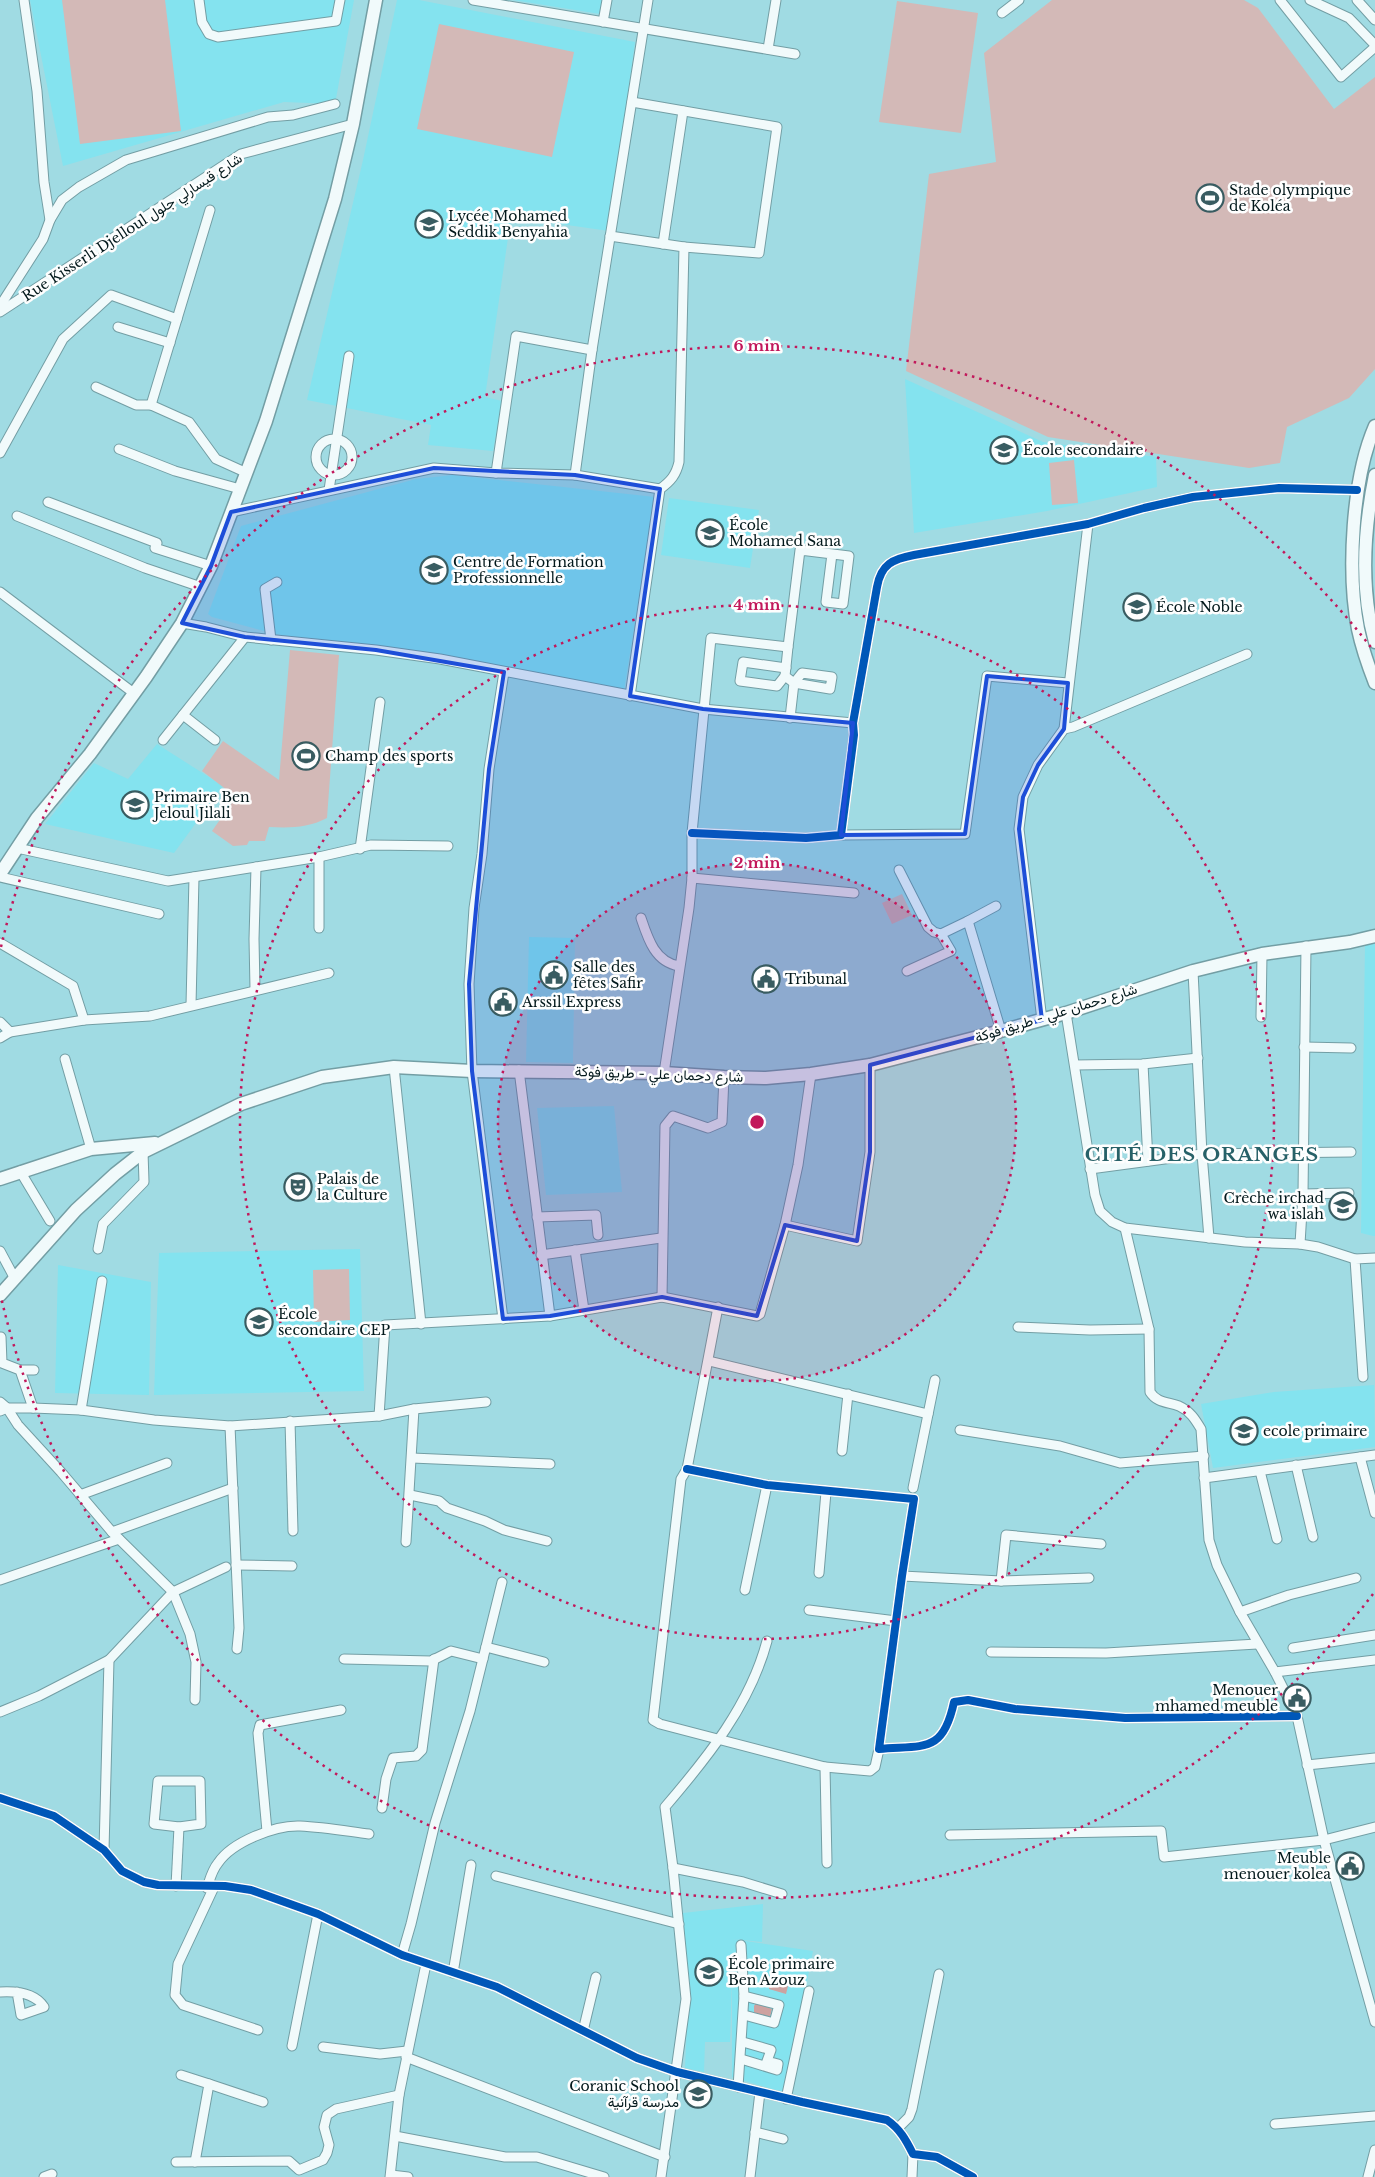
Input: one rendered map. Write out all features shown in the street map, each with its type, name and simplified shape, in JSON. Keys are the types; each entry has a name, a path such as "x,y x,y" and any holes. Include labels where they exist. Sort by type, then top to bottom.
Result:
{"main road":[{"path":"1,872 38,818 135,694 182,623 201,587 247,473 266,420 316,262 353,124 376,0"},
{"path":"1375,426 1357,490 1353,537 1355,605 1364,654 1375,683"},
{"path":"1375,476 1366,537 1366,581 1370,624 1375,642"},
{"name":"شارع دحمان علي - طريق فوكة","path":"0,1294 76,1210 115,1174 143,1152 241,1104 322,1077 394,1067 472,1071 664,1073 766,1078 811,1074 870,1065 1001,1031 1066,1013 1193,971 1262,954 1306,946 1350,942 1375,936"},
{"path":"0,1179 91,1149 162,1142"}],"street":[{"path":"24,0 37,91 44,182 50,220"},
{"path":"199,0 202,22 209,34 218,37 336,21 340,0"},
{"path":"473,0 795,54"},
{"path":"603,22 607,0"},
{"path":"575,475 592,350 648,0"},
{"path":"768,49 776,0"},
{"path":"1002,13 1019,0"},
{"path":"1280,0 1341,77 1375,46 1349,18 1310,0"},
{"path":"1357,0 1375,20"},
{"path":"610,236 684,247 759,254 777,127 632,102"},
{"path":"0,306 43,239 50,220 62,200 78,187 126,160 268,117 293,114 335,104"},
{"path":"662,244 683,111"},
{"name":"Rue Kisserli Djelloul شارع قيسارلي جلول","path":"0,312 240,154 353,124"},
{"path":"151,405 210,210"},
{"path":"630,696 660,489 677,472 679,462 684,247"},
{"path":"0,453 62,339 111,295 177,319"},
{"path":"118,327 170,343"},
{"path":"496,473 516,336 592,350"},
{"path":"329,490 349,356"},
{"path":"96,387 136,405 151,405 189,422 216,459 247,473"},
{"path":"336,439 348,446 351,453 351,461 344,472 331,474 320,468 316,456 322,444 336,439"},
{"path":"119,449 175,471 240,489"},
{"path":"231,512 425,468 450,468 496,473 575,475 660,489"},
{"path":"841,835 854,734 853,723 880,573 891,562 914,555 1088,524 1160,504 1233,491 1279,488 1357,490"},
{"path":"48,502 157,543 155,548 210,566"},
{"path":"17,516 145,568 201,587"},
{"path":"1042,1020 1019,829 1023,797 1038,765 1064,729 1088,524"},
{"path":"790,718 794,683 785,672 743,662 740,681 777,686 785,672 800,550 849,556 843,604 826,602 832,554"},
{"path":"271,640 265,589 277,582"},
{"path":"0,592 135,694"},
{"path":"182,623 245,637 376,650 440,660 703,709 853,723"},
{"path":"163,740 245,637"},
{"path":"664,1073 689,908 692,878 692,833 711,638 788,647"},
{"path":"1064,729 1073,727 1247,654"},
{"path":"503,1319 472,1071 469,984 474,908 482,854 489,769 504,672"},
{"path":"692,833 806,838 841,835 965,834 987,676 1068,683"},
{"path":"360,849 380,702"},
{"path":"183,715 215,740"},
{"path":"17,848 168,881 319,857 372,845 448,846"},
{"path":"319,857 319,928"},
{"path":"255,990 256,867"},
{"path":"899,870 928,927 934,932 941,934 996,906"},
{"path":"1,872 159,914"},
{"path":"191,1005 194,877"},
{"path":"692,878 854,893"},
{"path":"641,918 654,952 669,964 679,966"},
{"path":"968,921 1001,1031"},
{"path":"907,972 951,951 941,934"},
{"path":"0,943 73,986 84,1020"},
{"path":"1300,1244 1303,1194 1306,946"},
{"path":"1262,954 1262,1017"},
{"path":"1193,971 1202,1154 1209,1238"},
{"path":"0,1038 10,1032 84,1020 150,1016 329,973"},
{"path":"1066,1013 1095,1195 1100,1211 1112,1222 1125,1228 1245,1242 1300,1244 1318,1247 1355,1259 1375,1258"},
{"path":"0,1022 10,1032"},
{"path":"1304,1047 1351,1048"},
{"path":"1075,1065 1143,1064 1198,1058"},
{"path":"65,1059 91,1149"},
{"path":"1143,1064 1148,1161"},
{"path":"785,1225 857,1241 870,1152 870,1065"},
{"path":"394,1067 421,1324"},
{"path":"519,1070 550,1316"},
{"path":"379,1416 385,1325 550,1316 662,1297 757,1316 760,1314 785,1225 798,1165 811,1074"},
{"path":"662,1297 661,1238 665,1126 674,1116 708,1128 722,1122 724,1077"},
{"path":"98,1249 103,1224 144,1182 143,1152"},
{"path":"1090,1169 1202,1154 1351,1152"},
{"path":"20,1171 50,1221"},
{"path":"1303,1194 1349,1193"},
{"path":"537,1217 596,1215 598,1235"},
{"path":"1125,1228 1149,1329 1150,1392 1153,1397 1177,1406 1195,1418 1201,1429 1209,1540 1218,1565 1240,1612 1275,1672 1297,1716 1324,1840 1375,2022"},
{"path":"541,1255 661,1238"},
{"path":"575,1250 584,1310"},
{"path":"0,1251 14,1277"},
{"path":"1355,1259 1363,1378"},
{"path":"81,1410 102,1280"},
{"path":"687,1469 768,1485 914,1500 879,1749 875,1767 870,1771 825,1767 660,1724 653,1720 681,1478 687,1469 718,1307"},
{"path":"1018,1327 1090,1330 1149,1329"},
{"path":"0,1337 2,1364 20,1370 34,1370"},
{"path":"709,1361 928,1414"},
{"path":"20,1370 33,1408"},
{"path":"913,1488 935,1380"},
{"path":"842,1451 848,1394"},
{"path":"2,1407 81,1410 154,1420 230,1426 379,1416 414,1409 486,1402"},
{"path":"2,1407 112,1532 174,1592 190,1634 196,1662 195,1700"},
{"path":"406,1542 414,1409"},
{"path":"290,1421 293,1531"},
{"path":"230,1426 239,1628 237,1649"},
{"path":"960,1430 1060,1446 1120,1463 1204,1456"},
{"path":"1204,1478 1375,1454"},
{"path":"1360,1457 1375,1513"},
{"path":"412,1458 550,1464"},
{"path":"80,1495 167,1463"},
{"path":"1296,1465 1314,1537"},
{"path":"1260,1471 1277,1539"},
{"path":"745,1590 768,1485"},
{"path":"112,1532 233,1488"},
{"path":"819,1573 826,1492"},
{"path":"410,1495 439,1501 447,1508 485,1521 504,1530 547,1541"},
{"path":"1001,1581 1006,1535 1100,1544"},
{"path":"0,1580 119,1539"},
{"path":"236,1565 292,1566"},
{"path":"0,1712 39,1696 109,1660 174,1592 226,1567"},
{"path":"902,1576 1001,1581 1088,1578"},
{"path":"1240,1612 1289,1595 1356,1578"},
{"path":"402,1955 435,1823 470,1711 502,1582"},
{"path":"809,1610 896,1621"},
{"path":"1293,1648 1375,1635"},
{"path":"661,2177 678,2072 686,1999 680,1924 665,1807 721,1739 761,1662 767,1641"},
{"path":"992,1652 1106,1653 1257,1644"},
{"path":"486,1647 544,1662"},
{"path":"344,1659 434,1659 451,1650 483,1659"},
{"path":"382,1808 386,1779 393,1758 416,1756 422,1750 434,1659"},
{"path":"104,1850 109,1660"},
{"path":"1275,1672 1375,1660"},
{"path":"879,1749 930,1745 944,1732 950,1721 954,1702 959,1700 968,1700 1016,1710 1125,1718 1297,1716"},
{"path":"267,1831 258,1733 260,1725 341,1710"},
{"path":"1307,1765 1375,1758"},
{"path":"825,1767 827,1863"},
{"path":"158,1781 200,1781 201,1824 179,1827 154,1824 158,1781"},
{"path":"0,1798 54,1816 104,1850 122,1871 144,1882 158,1886 231,1887 251,1890 318,1914 356,1935 402,1955 497,1987 637,2058 678,2072 738,2087 887,2120 898,2128 913,2154 912,2177"},
{"path":"258,2030 183,2005 175,1995 178,1964 211,1887 211,1874 223,1856 233,1847 267,1831 298,1825 369,1834"},
{"path":"176,1886 179,1827"},
{"path":"950,1835 1161,1831 1164,1857 1324,1840 1375,1827"},
{"path":"452,1972 471,1865"},
{"path":"673,1868 742,1882 782,1894"},
{"path":"496,1876 680,1924"},
{"path":"292,2046 318,1914"},
{"path":"738,2087 744,2015 741,1945"},
{"path":"408,2177 390,2176 399,2095 426,1964"},
{"path":"898,2128 909,2116 912,2109 939,1974"},
{"path":"583,2031 596,1977"},
{"path":"786,2098 809,1991"},
{"path":"0,1992 17,1992"},
{"path":"744,1996 779,2005 774,2023 744,2015"},
{"path":"741,2059 776,2070 778,2064 768,2061 771,2050 743,2042"},
{"path":"323,2047 380,2054 407,2054 665,2157"},
{"path":"181,2075 263,2102"},
{"path":"195,2162 210,2084"},
{"path":"750,2177 760,2092"},
{"path":"176,2162 290,2161 299,2173 323,2160 327,2153 329,2145 324,2127 328,2114 336,2110 399,2095"},
{"path":"1275,2124 1375,2116"},
{"path":"755,2132 783,2139"},
{"path":"395,2136 505,2157 537,2157 604,2177"},
{"path":"1368,2177 1375,2150"},
{"path":"913,2154 937,2157 973,2177"}],"highlighted area":[{"path":"434,468 575,475 660,489 630,696 703,709 853,723 841,835 965,834 987,676 1068,683 1064,729 1038,765 1023,797 1019,829 1042,1020 870,1065 870,1152 857,1241 785,1225 757,1316 662,1297 550,1316 503,1319 472,1071 469,984 489,769 504,672 376,650 245,637 182,623 211,566 231,512"}],"shaded area":[{"path":"30,0 354,0 335,104 284,102 63,166"},
{"path":"62,0 165,0 181,131 80,144"},
{"name":"Lycée Mohamed Seddik Benyahia","path":"397,0 419,0 635,42 609,231 511,217 485,397 502,401 493,451 428,445 431,425 307,400 363,160"},
{"path":"513,0 603,0 600,14"},
{"path":"1052,0 1244,0 1258,8 1334,109 1375,77 1375,369 1349,398 1287,427 1280,463 1249,468 1048,437 906,371 929,174 996,162 984,53"},
{"path":"897,1 978,13 961,133 879,122"},
{"path":"439,24 574,52 552,157 417,129"},
{"name":"École secondaire","path":"905,379 1043,442 1156,457 1157,487 1047,511 914,533"},
{"path":"1074,460 1078,503 1052,505 1049,463"},
{"name":"Centre de Formation Professionnelle","path":"453,475 655,497 624,691 373,648 275,634 212,617 208,614 241,526 416,479"},
{"name":"École Mohamed Sana","path":"669,498 759,510 750,568 661,555"},
{"name":"Champ des sports","path":"290,650 339,655 327,818 299,827 269,827 265,841 249,841 247,845 233,846 212,831 236,797 202,771 223,741 279,780"},
{"name":"Primaire Ben Jeloul Jilali","path":"157,744 223,786 174,853 45,824 94,763 128,779"},
{"path":"902,894 912,915 892,924 882,903"},
{"path":"529,937 575,938 573,1063 526,1062"},
{"path":"1375,941 1375,1236 1373,1236 1361,1233 1365,942"},
{"path":"614,1106 622,1192 546,1195 537,1108"},
{"name":"École secondaire CEP","path":"360,1249 364,1391 154,1395 159,1253"},
{"path":"58,1265 151,1282 149,1395 55,1393"},
{"path":"349,1269 350,1320 314,1322 313,1270"},
{"path":"1374,1385 1375,1447 1213,1468 1201,1404 1274,1392"},
{"path":"763,1904 762,1942 732,1939 813,1951 785,2093 732,2077 732,1978 730,2042 705,2042 704,2072 685,2068 688,2003 683,1913"},
{"path":"772,1980 788,1986 786,1994 769,1989 769,1983"},
{"path":"756,2003 772,2009 770,2017 754,2012"}],"cycle path":[{"path":"692,833 806,838 841,835 854,735 853,723 877,587 885,568 894,561 914,555 1088,524 1144,508 1193,497 1279,488 1357,490"},
{"path":"687,1469 767,1485 914,1499 879,1749 929,1744 944,1731 954,1702 968,1700 1015,1709 1125,1718 1297,1716"},
{"path":"0,1798 54,1816 104,1850 122,1871 144,1882 158,1885 225,1886 251,1890 318,1914 402,1955 497,1987 637,2058 677,2072 887,2120 896,2127 913,2154 937,2157 973,2177"}],"place":[{"name":"Stade olympique de Koléa","path":"1210,198"},
{"name":"Lycée Mohamed Seddik Benyahia","path":"429,224"},
{"name":"École secondaire","path":"1004,450"},
{"name":"École Mohamed Sana","path":"710,533"},
{"name":"Centre de Formation Professionnelle","path":"434,570"},
{"name":"École Noble","path":"1137,607"},
{"name":"Champ des sports","path":"306,756"},
{"name":"Primaire Ben Jeloul Jilali","path":"135,805"},
{"name":"Salle des fêtes Safir","path":"554,975"},
{"name":"Tribunal","path":"766,979"},
{"name":"Arssil Express","path":"503,1002"},
{"name":"Palais de la Culture","path":"298,1187"},
{"name":"Crèche irchad wa islah","path":"1343,1206"},
{"name":"École secondaire CEP","path":"259,1322"},
{"name":"ecole primaire","path":"1244,1431"},
{"name":"Menouer mhamed meuble","path":"1297,1698"},
{"name":"Meuble menouer kolea","path":"1350,1866"},
{"name":"École primaire Ben Azouz","path":"709,1972"},
{"name":"Coranic School مدرسة قرآنية","path":"698,2094"}],"district":[{"name":"CITÉ DES ORANGES","path":"1202,1154"}]}
